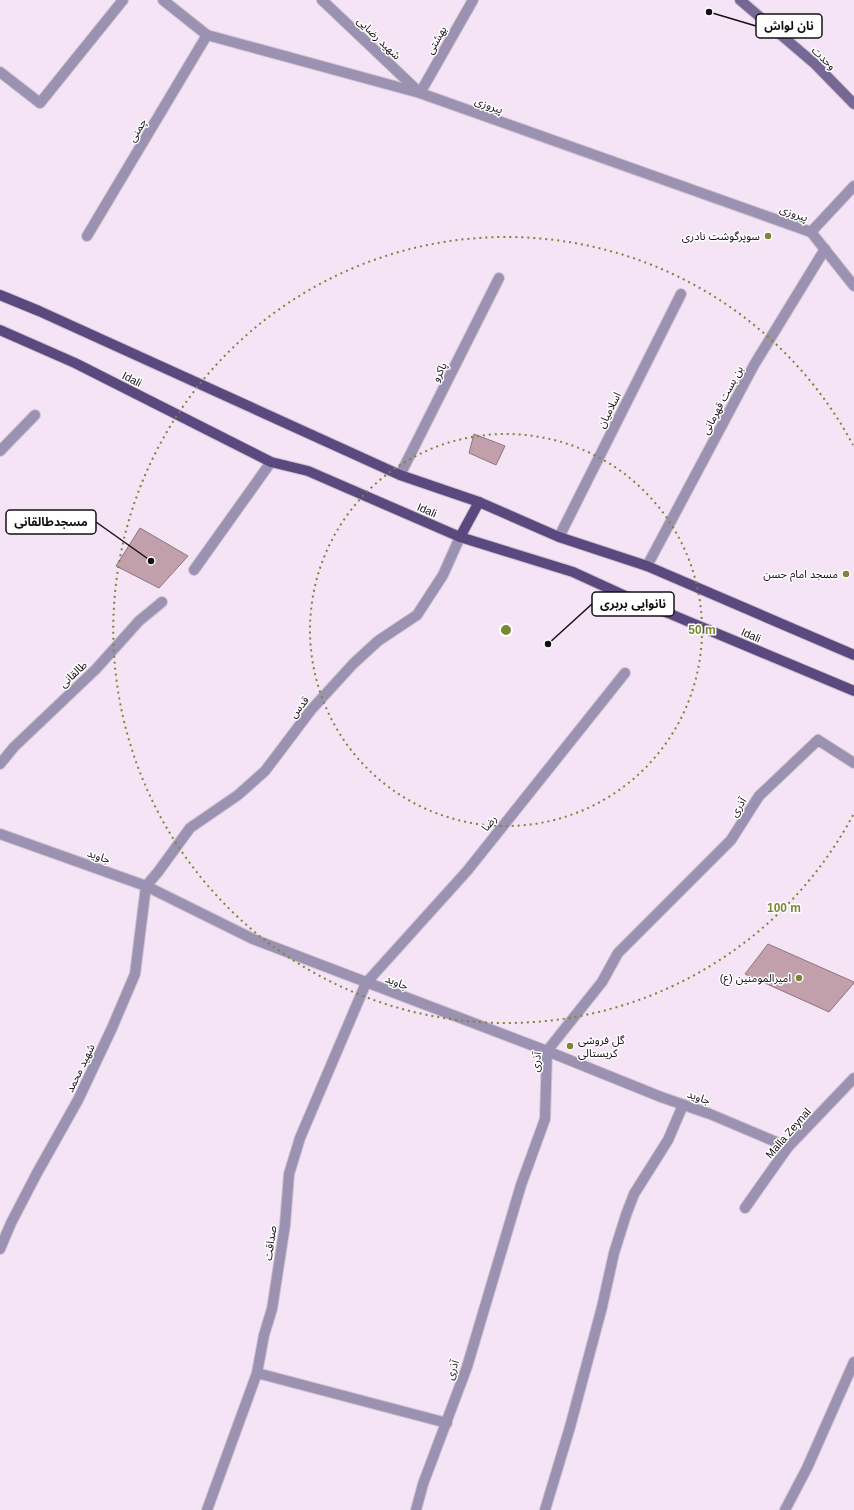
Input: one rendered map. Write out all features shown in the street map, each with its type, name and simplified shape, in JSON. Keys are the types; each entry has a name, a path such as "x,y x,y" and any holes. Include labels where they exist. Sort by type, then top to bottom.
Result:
{"main road":[{"name":"Idali","path":"0,295 319,438 400,476 479,502 559,536 647,566 854,655"},
{"name":"Idali","path":"0,330 75,363 271,462 308,471 460,538 573,572 632,599 854,691"},
{"path":"460,538 479,502"}],"street":[{"path":"0,72 40,103 123,0"},
{"name":"پیروزی","path":"163,0 207,35 420,93 811,232"},
{"name":"شهید رضایی","path":"322,0 420,93"},
{"name":"بهشتی","path":"420,93 473,0"},
{"name":"وحدت","path":"740,0 814,64 854,104"},
{"name":"چمنی","path":"87,236 207,35"},
{"path":"854,186 811,232 854,286"},
{"name":"بن بست قهرمانی","path":"647,566 754,365 825,249"},
{"name":"پاکرو","path":"400,476 499,278"},
{"name":"اسلامیان","path":"559,536 681,294"},
{"path":"0,451 35,415"},
{"path":"194,570 271,462"},
{"name":"قدس","path":"146,886 190,828 238,795 265,771 311,710 353,664 378,641 417,615 443,575 460,538"},
{"name":"طالقانی","path":"0,764 19,742 96,669 139,621 162,602"},
{"name":"رضا","path":"366,983 467,871 625,673"},
{"name":"آذری","path":"416,1510 423,1484 447,1423 466,1367 521,1185 545,1119 547,1051 602,982 618,953 731,840 759,796 818,740 854,762"},
{"name":"جاوید","path":"0,834 146,886 253,939 710,1114 788,1147"},
{"name":"شهید محمد","path":"0,1249 11,1223 37,1173 78,1100 112,1028 135,974 146,886"},
{"name":"صداقت","path":"207,1510 257,1373 264,1335 272,1309 285,1225 289,1174 300,1138 366,983"},
{"name":"Malla Zeynal","path":"745,1208 788,1147 854,1078"},
{"path":"545,1510 570,1427 602,1307 614,1253 626,1215 634,1194 668,1140 684,1105"},
{"path":"785,1510 807,1468 854,1362"},
{"path":"257,1373 447,1423"}],"building":[{"path":"474,434 505,446 496,465 469,453"},
{"path":"140,528 188,556 159,588 116,566"},
{"name":"امیرالمومنین (ع)","path":"768,944 854,983 829,1012 745,974"}],"place":[{"name":"نان لواش","path":"709,12"},
{"name":"سوپرگوشت نادری","path":"768,236"},
{"name":"مسجدطالقانی","path":"151,561"},
{"name":"مسجد امام حسن","path":"846,574"},
{"name":"نانوایی بربری","path":"548,644"},
{"name":"امیرالمومنین (ع)","path":"799,978"},
{"name":"گل فروشی کریستالی","path":"570,1046"}]}
